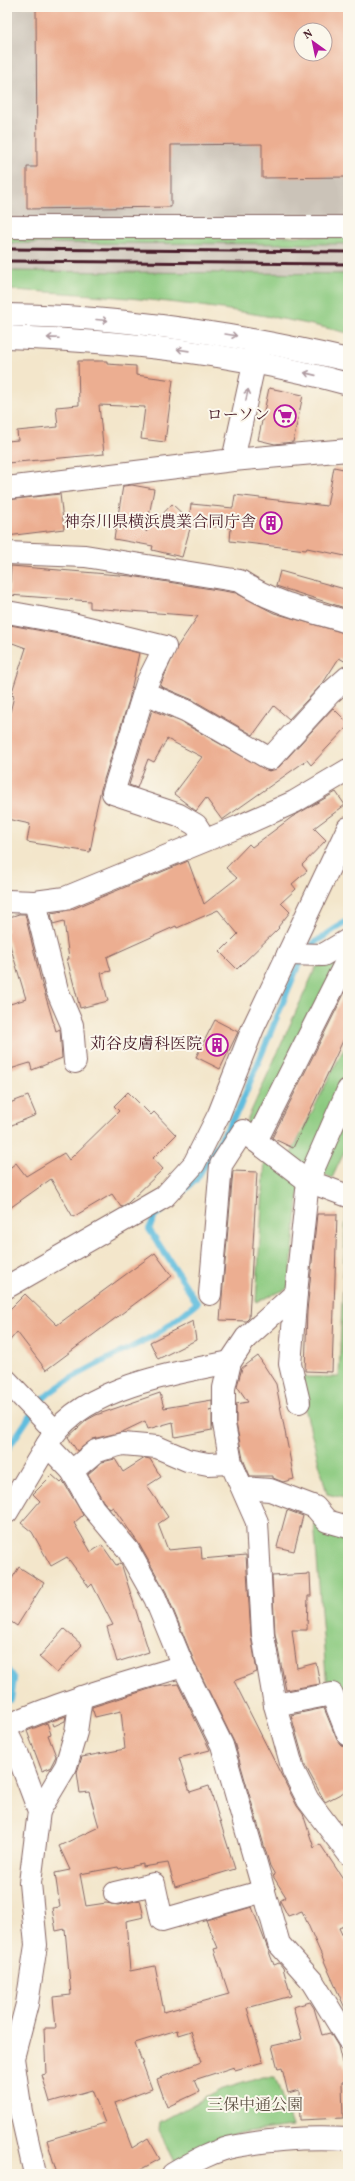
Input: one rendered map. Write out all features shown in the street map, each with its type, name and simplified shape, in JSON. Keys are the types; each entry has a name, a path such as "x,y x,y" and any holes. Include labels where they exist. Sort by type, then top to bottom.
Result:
{"street":[{"path":"7,227 348,228"},
{"path":"7,315 99,319 170,327 257,351 348,384"},
{"path":"7,337 257,351 348,360"},
{"path":"233,460 257,351"},
{"path":"7,488 233,460 348,450"},
{"path":"7,553 85,556 240,581 258,593 282,602 348,622"},
{"path":"7,612 68,623 165,647 146,684 145,693 113,793 179,815 196,825 205,840"},
{"path":"145,693 187,711 270,759 329,694 348,678"},
{"path":"7,901 35,902 65,898 238,827 294,802 348,770"},
{"path":"7,1287 164,1197 194,1164 219,1114 253,1028 348,828"},
{"path":"35,902 57,990 72,1025 75,1062"},
{"path":"288,954 323,955 348,940"},
{"path":"210,1294 221,1165 250,1136 348,958"},
{"path":"300,1402 290,1364 308,1181 348,1090"},
{"path":"219,1114 308,1181 348,1196"},
{"path":"296,1293 246,1338 230,1362 224,1388 224,1424 231,1463 257,1522 263,1635 275,1705 294,1770 308,1800 348,1854"},
{"path":"7,1512 51,1438 65,1420 86,1405 111,1393 170,1374 230,1362"},
{"path":"7,1381 51,1438 93,1508 128,1550 155,1598 183,1666 222,1745 279,1944 313,1982 348,2039"},
{"path":"72,1471 96,1451 123,1444 157,1447 187,1460 208,1464 231,1463"},
{"path":"243,1488 270,1490 315,1507 328,1521 348,1527"},
{"path":"7,1726 81,1696 183,1666"},
{"path":"275,1705 332,1694 348,1735"},
{"path":"35,2174 21,2112 13,2058 27,2004 36,1945 30,1883 39,1811 66,1766 76,1732 81,1696"},
{"path":"7,1733 18,1755 39,1811"},
{"path":"115,1893 154,1884 162,1920 264,1891"},
{"path":"173,2174 197,2160 236,2146 323,2138 348,2139"}],"shaded area":[{"path":"7,7 348,7 348,220 7,219"},
{"path":"7,243 348,244 348,274 7,271"}],"green space":[{"path":"7,236 348,236 348,244 7,243"},
{"path":"7,271 348,274 348,333 264,316 179,303 93,295 7,290"},
{"path":"338,963 255,1132 244,1127 316,967"},
{"path":"348,1040 348,1144 332,1178 289,1158"},
{"path":"265,1159 300,1184 289,1288 256,1302"},
{"path":"346,1209 348,1209 348,1499 327,1494 297,1377 339,1377"},
{"path":"314,1521 348,1535 348,1693 327,1689"},
{"name":"三保中通公園","path":"263,2077 275,2077 292,2126 231,2134 175,2162 159,2130 160,2122 220,2090"}],"building":[{"path":"36,7 348,7 348,177 262,178 262,144 171,145 171,207 27,209 27,167 37,167"},
{"path":"78,361 107,361 107,364 136,366 136,375 173,380 165,442 141,439 145,407 99,405 104,454 7,463 7,441 18,440 17,431 58,427 56,407 79,405"},
{"path":"269,388 303,395 293,442 275,444 258,440"},
{"path":"334,467 348,470 348,543 345,556 307,548 306,550 230,541 231,528 191,525 182,557 152,550 153,546 114,539 123,486 132,485 154,489 146,532 172,504 189,520 191,504 233,508 235,495 327,506"},
{"path":"60,494 64,529 7,536 7,500"},
{"path":"11,566 131,576 236,593 274,613 348,634 348,663 339,658 323,683 289,719 274,706 253,735 193,700 160,686 177,647 198,616 90,608 90,601 9,595"},
{"path":"280,571 348,590 348,609 276,586"},
{"path":"10,625 64,635 139,653 129,700 101,789 93,824 95,825 90,852 27,842 30,824 7,819 7,725 14,696 11,695 26,648 7,641"},
{"path":"333,708 348,723 348,726 311,765 307,760 222,820 206,798 196,811 174,794 202,757 167,739 154,762 148,759 137,788 129,785 152,710 181,722 269,771 279,767"},
{"path":"336,792 345,805 314,828 326,840 302,865 307,871 292,884 296,889 281,903 290,912 278,927 279,928 237,969 220,952 238,934 218,910 177,928 176,926 107,957 111,971 101,973 108,1001 80,1008 67,959 69,959 64,921 53,924 51,913 70,910 188,861 204,904 237,878 226,868 249,844 252,847 292,817"},
{"path":"19,914 25,914 41,981 56,1031 60,1029 62,1058 32,1070 30,1063 7,1070 7,1005 26,999 7,935 7,918"},
{"path":"348,986 348,1030 293,1148 272,1138"},
{"name":"苅谷皮膚科医院","path":"215,1020 238,1032 220,1069 196,1057"},
{"path":"128,1092 151,1115 154,1112 176,1135 153,1158 163,1169 128,1203 121,1207 112,1194 73,1217 51,1179 7,1210 7,1170 16,1163 26,1176 64,1153 69,1160 119,1111 114,1106"},
{"path":"28,1096 36,1115 7,1127 7,1104"},
{"path":"233,1171 257,1172 249,1318 246,1321 220,1320"},
{"path":"317,1214 337,1214 332,1372 305,1371 307,1311"},
{"path":"155,1253 172,1276 46,1370 17,1332 7,1344 7,1312 25,1294 57,1325"},
{"path":"193,1321 196,1340 158,1359 150,1342"},
{"path":"258,1356 276,1384 294,1479 283,1482 273,1478 273,1476 250,1476 243,1459 236,1423 236,1404 248,1402 237,1386 242,1368"},
{"path":"160,1393 164,1408 212,1400 212,1430 175,1437 173,1422 148,1429 145,1421 122,1432 93,1439 77,1451 68,1437 87,1420 96,1415"},
{"path":"145,1458 150,1459 161,1477 147,1486 168,1517 158,1524 168,1550 201,1547 202,1559 246,1555 251,1636 257,1672 234,1681 297,1806 303,1814 314,1848 320,1844 348,1886 348,1924 339,1928 348,1947 348,2015 302,1911 288,1916 280,1901 286,1897 273,1876 275,1875 270,1866 234,1742 194,1661 166,1592 139,1544 113,1507 110,1509 103,1501 88,1474 102,1462 115,1459 123,1472"},
{"path":"52,1475 61,1483 63,1481 83,1515 74,1523 91,1552 102,1545 116,1565 121,1563 149,1652 117,1662 107,1627 113,1625 92,1584 89,1587 67,1557 51,1566 32,1532 21,1523 40,1501 33,1494"},
{"path":"287,1510 303,1516 294,1551 277,1547"},
{"path":"19,1567 44,1583 17,1626 7,1619 7,1587"},
{"path":"310,1574 311,1596 308,1596 307,1630 292,1630 297,1668 316,1663 320,1684 286,1690 275,1634 272,1576"},
{"path":"64,1629 82,1645 57,1673 39,1657"},
{"path":"178,1684 210,1750 179,1758 190,1792 209,1786 235,1869 175,1887 168,1863 143,1867 143,1864 119,1869 118,1867 80,1874 86,1906 106,1903 118,1905 140,1900 144,1917 126,1921 130,1971 155,1966 164,2012 229,1994 214,1949 218,1948 206,1920 252,1907 274,1965 279,1963 283,1968 291,1996 247,2008 263,2062 235,2070 234,2067 194,2080 199,2092 167,2107 157,2079 201,2062 191,2031 178,2035 177,2030 135,2043 152,2089 115,2103 132,2148 148,2138 160,2159 132,2174 57,2174 47,2140 105,2123 92,2090 50,2102 42,2075 46,2074 44,2028 56,2028 53,1997 71,1995 65,1929 56,1931 52,1908 60,1907 55,1873 70,1870 59,1846 99,1827 89,1792 80,1793 77,1772 82,1757 125,1749 121,1711 95,1717 92,1707 156,1687"},
{"path":"324,1708 337,1740 341,1745 348,1747 348,1790 325,1802 305,1765 291,1715"},
{"path":"66,1716 65,1721 54,1726 52,1721"},
{"path":"47,1723 51,1734 48,1735 56,1756 50,1768 42,1771 27,1731"},
{"path":"310,2002 314,2008 322,2035 330,2033 338,2046 342,2063 344,2062 348,2081 342,2082 343,2118 300,2120 299,2090 288,2093 282,2068 278,2069 272,2046 302,2039 293,2007"}],"waterway":[{"path":"309,950 314,943 348,920"},
{"path":"179,1195 196,1180 239,1109 298,966 303,959"},
{"path":"37,1406 46,1396 75,1376 158,1333 197,1303 149,1229 155,1216 165,1208"},
{"path":"7,1450 32,1413"},
{"path":"7,1669 14,1679 11,1700"}],"railway":[{"path":"7,249 348,252"},
{"path":"7,261 348,264"}],"place":[{"name":"ローソン","path":"285,416"},
{"name":"神奈川県横浜農業合同庁舎","path":"271,523"},
{"name":"苅谷皮膚科医院","path":"217,1045"}]}
